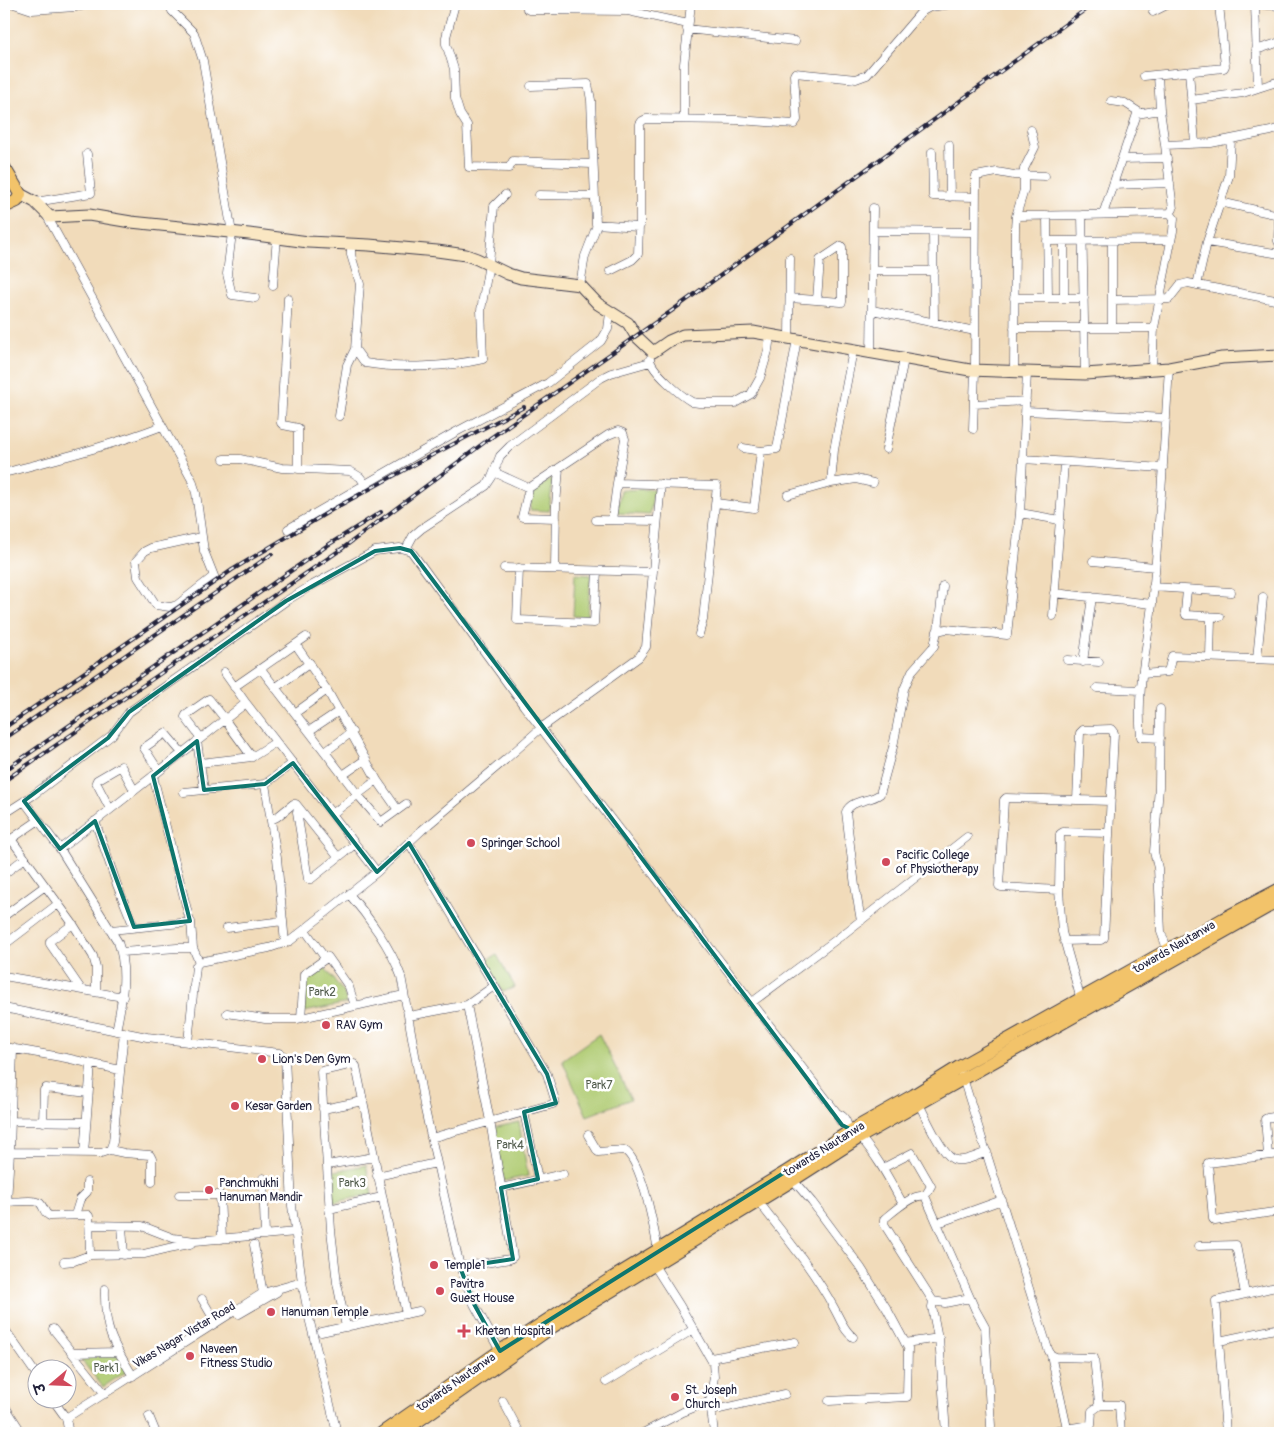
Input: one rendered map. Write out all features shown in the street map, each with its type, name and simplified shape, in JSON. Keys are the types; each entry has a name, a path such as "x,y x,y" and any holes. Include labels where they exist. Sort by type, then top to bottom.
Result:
{"main road":[{"path":"4,167 20,194 17,201 4,207"},
{"name":"towards Nautanwa","path":"382,1433 500,1351 608,1280 853,1131 916,1100 1081,1000 1280,889"},
{"path":"961,1073 1280,900"},
{"path":"401,1433 552,1327 793,1180 853,1131"}],"street":[{"path":"4,5 12,4 32,10 91,4"},
{"path":"170,4 172,11 194,33 203,61 232,233 227,274 232,295 255,298"},
{"path":"455,4 446,37 446,44 454,69 455,98 460,114 467,124 469,167 509,168 513,161 592,164"},
{"path":"527,4 530,10 578,7 629,7 688,26 795,41"},
{"path":"684,119 684,64 691,4"},
{"path":"610,271 632,260 638,254 640,124 642,121 646,119 738,120 794,124 797,120 795,73 856,79 863,78 921,12 930,7 952,4"},
{"path":"1153,12 1169,4"},
{"path":"1144,76 1222,70 1225,66 1219,4"},
{"path":"1258,88 1255,4 1280,6"},
{"path":"1256,50 1280,42"},
{"path":"1189,72 1194,143"},
{"path":"1158,75 1160,110 1173,209 1170,214"},
{"path":"1191,100 1243,92 1280,81"},
{"path":"531,86 588,84 591,100 592,164 595,223 597,225 585,256 580,285"},
{"path":"1111,101 1125,103 1139,112 1160,110"},
{"path":"1103,214 1139,112"},
{"path":"1165,145 1231,139 1280,128"},
{"path":"1014,371 1016,216 1024,190 1023,176 1025,165 1035,147 1031,130"},
{"path":"1197,285 1208,242 1229,176 1231,139"},
{"path":"949,144 950,197"},
{"path":"932,152 932,194 934,197 975,197"},
{"path":"35,202 91,193 87,154"},
{"path":"1122,158 1167,158"},
{"path":"973,429 976,176 997,172 1023,176 1044,176"},
{"path":"1113,185 1170,183"},
{"path":"20,194 35,202 47,216 195,486 201,537 206,557 214,572 214,577 177,604 170,606 156,605 138,577 136,561 145,551 152,548 201,537"},
{"path":"355,349 365,363 384,366 464,364 483,359 481,310 489,264 494,206 504,194"},
{"path":"539,195 594,196"},
{"path":"1220,202 1279,213 1278,241 1280,245"},
{"path":"870,354 873,208"},
{"path":"1016,216 1170,214 1174,218 1154,328 1152,369"},
{"path":"47,216 89,215 131,222 308,242 385,246 456,254 477,259 521,278 580,285 598,304 628,323 652,357 655,370 692,402 740,401 751,394 758,384 768,351 770,335"},
{"path":"1047,215 1048,298"},
{"path":"1082,215 1085,374"},
{"path":"597,225 639,226"},
{"path":"873,231 975,232"},
{"path":"933,232 934,323"},
{"path":"274,286 277,237"},
{"path":"1047,241 1171,240"},
{"path":"1064,241 1064,298"},
{"path":"1112,241 1112,328"},
{"path":"1208,242 1280,254"},
{"path":"340,416 348,365 355,349 360,284 351,255 352,245"},
{"path":"790,298 841,302 843,300 841,246 820,260 817,300"},
{"path":"744,448 761,451 776,449 793,338 790,258"},
{"path":"872,271 934,271"},
{"path":"1112,300 1171,298 1180,285 1184,283 1280,301"},
{"path":"288,298 281,423 298,428 298,469"},
{"path":"1014,298 1084,298"},
{"path":"872,310 975,331"},
{"path":"288,529 454,433 548,383 601,341 608,329 610,313"},
{"path":"1014,328 1154,328"},
{"path":"406,549 413,536 421,529 486,486 492,478 500,456 510,446 601,378 652,357 669,341 683,335 753,332 904,360 975,370 1085,374 1169,368 1222,358 1280,355"},
{"path":"831,483 834,450 853,350"},
{"path":"886,449 904,360"},
{"path":"1160,738 1141,737 1140,690 1152,604 1169,368"},
{"path":"938,630 1007,635 1020,513 1027,372"},
{"path":"974,404 1026,400"},
{"path":"1026,411 1166,418"},
{"path":"4,473 74,455 162,426"},
{"path":"556,518 522,516 529,488 608,435 618,431 623,433 624,439 612,520"},
{"path":"716,503 754,508 761,451"},
{"path":"224,459 240,459 282,468 350,471 360,477 366,485"},
{"path":"1022,459 1163,468"},
{"path":"1053,616 1064,462"},
{"path":"555,569 559,468"},
{"path":"494,472 529,488"},
{"path":"788,495 856,478 873,483"},
{"path":"617,484 716,485 718,487 700,634"},
{"path":"198,962 269,948 290,941 377,872 541,728 644,652 661,484"},
{"path":"1020,513 1060,520"},
{"path":"596,520 657,521"},
{"path":"4,814 112,734 129,712 286,601 375,551 400,548 411,551 541,728 837,1113 838,1120 842,1125 853,1131 883,1168 903,1204"},
{"path":"1093,561 1155,567"},
{"path":"504,568 653,572"},
{"path":"519,568 517,620 594,622 597,571"},
{"path":"861,921 854,886 846,812 851,805 880,794 893,747 904,689 912,671 934,646 938,630 943,586"},
{"path":"1153,588 1231,592"},
{"path":"1187,590 1185,614 1220,617"},
{"path":"1054,593 1152,604"},
{"path":"1083,662 1092,597"},
{"path":"1257,659 1263,597"},
{"path":"1210,657 1212,617"},
{"path":"234,687 306,638"},
{"path":"296,644 327,690 377,780 398,810"},
{"path":"1142,674 1168,672 1170,657 1172,656 1280,660"},
{"path":"1067,660 1099,662"},
{"path":"275,688 310,664"},
{"path":"261,669 358,795 382,822 406,804"},
{"path":"224,672 377,872"},
{"path":"1097,688 1140,690"},
{"path":"294,713 327,690"},
{"path":"204,790 199,740 185,717 209,699 252,757"},
{"path":"60,849 246,703"},
{"path":"1160,709 1160,787 1154,852 1158,868 1161,932 1168,951"},
{"path":"309,731 339,711"},
{"path":"1064,941 1101,940 1104,938 1114,732 1111,729 1083,730 1080,733 1077,800"},
{"path":"325,752 352,732"},
{"path":"182,753 165,733 144,748 156,773 190,922 192,923 193,948 198,962 188,1042"},
{"path":"200,763 252,757 276,742"},
{"path":"343,775 366,759"},
{"path":"184,792 265,784 293,763"},
{"path":"110,809 96,782 97,780 121,766 134,790"},
{"path":"332,814 377,780"},
{"path":"265,784 277,858 286,943"},
{"path":"1059,890 999,886 1004,800 1006,798 1110,801"},
{"path":"24,801 60,849 111,930 122,952 123,997 120,1032 120,1070 113,1142 110,1150"},
{"path":"271,820 293,804 296,804 338,857"},
{"path":"298,807 297,812 308,879 311,879 355,844"},
{"path":"4,844 38,820"},
{"path":"95,821 134,927"},
{"path":"1081,1000 1064,941 1059,909 1061,833 1108,833"},
{"path":"751,1003 861,921 967,837"},
{"path":"11,839 73,924 93,956 96,967 96,992"},
{"path":"409,843 547,1074 554,1100 553,1104 430,1138"},
{"path":"4,874 25,858"},
{"path":"4,916 45,886"},
{"path":"349,894 362,909 397,965 409,1016 430,1138 460,1267 474,1304 500,1351"},
{"path":"4,945 58,904"},
{"path":"227,928 283,921"},
{"path":"111,930 190,922"},
{"path":"73,924 50,941 50,944 82,989"},
{"path":"305,930 325,958"},
{"path":"122,952 193,948"},
{"path":"301,1018 304,974 325,958 330,958 349,987 355,1006"},
{"path":"4,976 123,997"},
{"path":"409,1016 467,1005 494,986"},
{"path":"227,1013 265,1019 301,1018 404,995"},
{"path":"460,1267 513,1257 490,1122 467,1005"},
{"path":"4,1008 120,1032 279,1054 285,1057 292,1206 302,1282 308,1318 337,1433"},
{"path":"4,1047 120,1070"},
{"path":"13,1048 8,1077 11,1121 7,1152 5,1202 36,1202 41,1204 45,1213 50,1216 89,1215 90,1255"},
{"path":"84,1153 91,1064"},
{"path":"346,1327 334,1259 329,1209 322,1070 356,1065 406,1314"},
{"path":"961,1073 1051,1355 1067,1428"},
{"path":"44,1122 44,1090 46,1088 88,1093"},
{"path":"916,1100 938,1140 951,1158 962,1160 986,1152"},
{"path":"323,1110 363,1101"},
{"path":"524,1112 538,1179"},
{"path":"1268,1155 1265,1119 1280,1116"},
{"path":"11,1121 86,1122"},
{"path":"588,1135 598,1152 624,1150 633,1159 637,1166 649,1208 658,1250"},
{"path":"7,1152 101,1153 110,1150 147,1155 151,1156 152,1182"},
{"path":"883,1168 912,1153 931,1186 925,1196"},
{"path":"1280,1154 1208,1163 1213,1219 1215,1221 1280,1211"},
{"path":"327,1165 374,1157"},
{"path":"377,1176 436,1163"},
{"path":"501,1188 563,1174"},
{"path":"263,1178 266,1235"},
{"path":"793,1180 812,1202 861,1268 887,1309 908,1348 907,1397 829,1401"},
{"path":"75,1215 80,1199 87,1192 87,1182"},
{"path":"179,1195 220,1196 222,1239"},
{"path":"925,1196 920,1195 903,1204 884,1219 884,1224 933,1301 932,1307 938,1338 940,1339 946,1433"},
{"path":"925,1196 970,1298 985,1327 991,1426"},
{"path":"329,1209 382,1197"},
{"path":"938,1223 1002,1200"},
{"path":"758,1201 800,1254 826,1292 847,1331 853,1337"},
{"path":"89,1224 142,1226 173,1238 195,1241 296,1232"},
{"path":"122,1226 124,1255"},
{"path":"64,1262 72,1262 90,1255 144,1254 190,1244 195,1241"},
{"path":"254,1245 263,1293"},
{"path":"1199,1246 1237,1246 1245,1294"},
{"path":"654,1264 711,1358 714,1377 710,1401 714,1433"},
{"path":"65,1416 105,1394 263,1293 302,1282"},
{"name":"Vikas Nagar Vistar Road","path":"65,1416 287,1286"},
{"path":"1226,1433 1216,1301 1280,1286"},
{"path":"105,1289 107,1328 118,1352 133,1376"},
{"path":"933,1301 945,1303 970,1298"},
{"path":"202,1299 216,1323"},
{"path":"321,1332 419,1311"},
{"path":"4,1328 28,1363"},
{"path":"1219,1341 1280,1328"},
{"path":"52,1329 105,1394"},
{"path":"606,1382 694,1329"},
{"path":"4,1334 28,1365"},
{"path":"905,1343 938,1338"},
{"path":"711,1358 795,1342"},
{"path":"72,1353 118,1352"},
{"path":"1051,1355 1056,1357 1094,1358 1100,1404"},
{"path":"711,1411 786,1394"},
{"path":"503,1400 520,1433"},
{"path":"643,1433 683,1412 710,1401"},
{"path":"1039,1433 1091,1425 1092,1412 1100,1404 1119,1404 1121,1433"},
{"path":"4,1405 22,1433"},
{"path":"60,1410 65,1416 68,1429"},
{"path":"149,1416 156,1433"}],"highlighted area":[{"path":"400,548 411,551 842,1125 852,1130 500,1351 474,1304 460,1267 513,1259 501,1188 538,1179 524,1112 556,1103 547,1074 409,843 377,872 293,763 265,784 204,790 197,741 153,776 190,921 134,927 95,821 60,849 24,801 108,738 129,712 286,601 375,551"}],"green space":[{"path":"553,477 549,511 530,510 532,493"},
{"path":"654,489 650,515 617,513 621,490"},
{"path":"575,574 591,575 587,617 573,616"},
{"path":"497,955 515,987 503,992 485,961"},
{"name":"Park2","path":"322,964 344,993 347,1003 304,1012 307,975"},
{"name":"Park7","path":"599,1034 631,1099 587,1116 562,1060"},
{"name":"Park4","path":"519,1122 528,1176 504,1181 493,1128"},
{"name":"Park3","path":"366,1165 372,1194 332,1203 330,1172"},
{"name":"Park1","path":"116,1354 127,1371 103,1387 78,1356"}],"railway":[{"path":"4,781 343,548 489,439 673,310 1093,4"},
{"path":"4,728 232,570 335,508 524,407"},
{"path":"4,771 328,545 381,512"},
{"path":"4,739 272,554"}],"place":[{"name":"Springer School","path":"471,843"},
{"name":"Pacific College of Physiotherapy","path":"886,862"},
{"name":"RAV Gym","path":"326,1025"},
{"name":"Lion's Den Gym","path":"262,1059"},
{"name":"Kesar Garden","path":"235,1106"},
{"name":"Panchmukhi Hanuman Mandir","path":"209,1190"},
{"name":"Temple1","path":"434,1265"},
{"name":"Pavitra Guest House","path":"440,1291"},
{"name":"Hanuman Temple","path":"271,1312"},
{"name":"Khetan Hospital","path":"464,1331"},
{"name":"Naveen Fitness Studio","path":"190,1356"},
{"name":"St. Joseph Church","path":"675,1397"}]}
